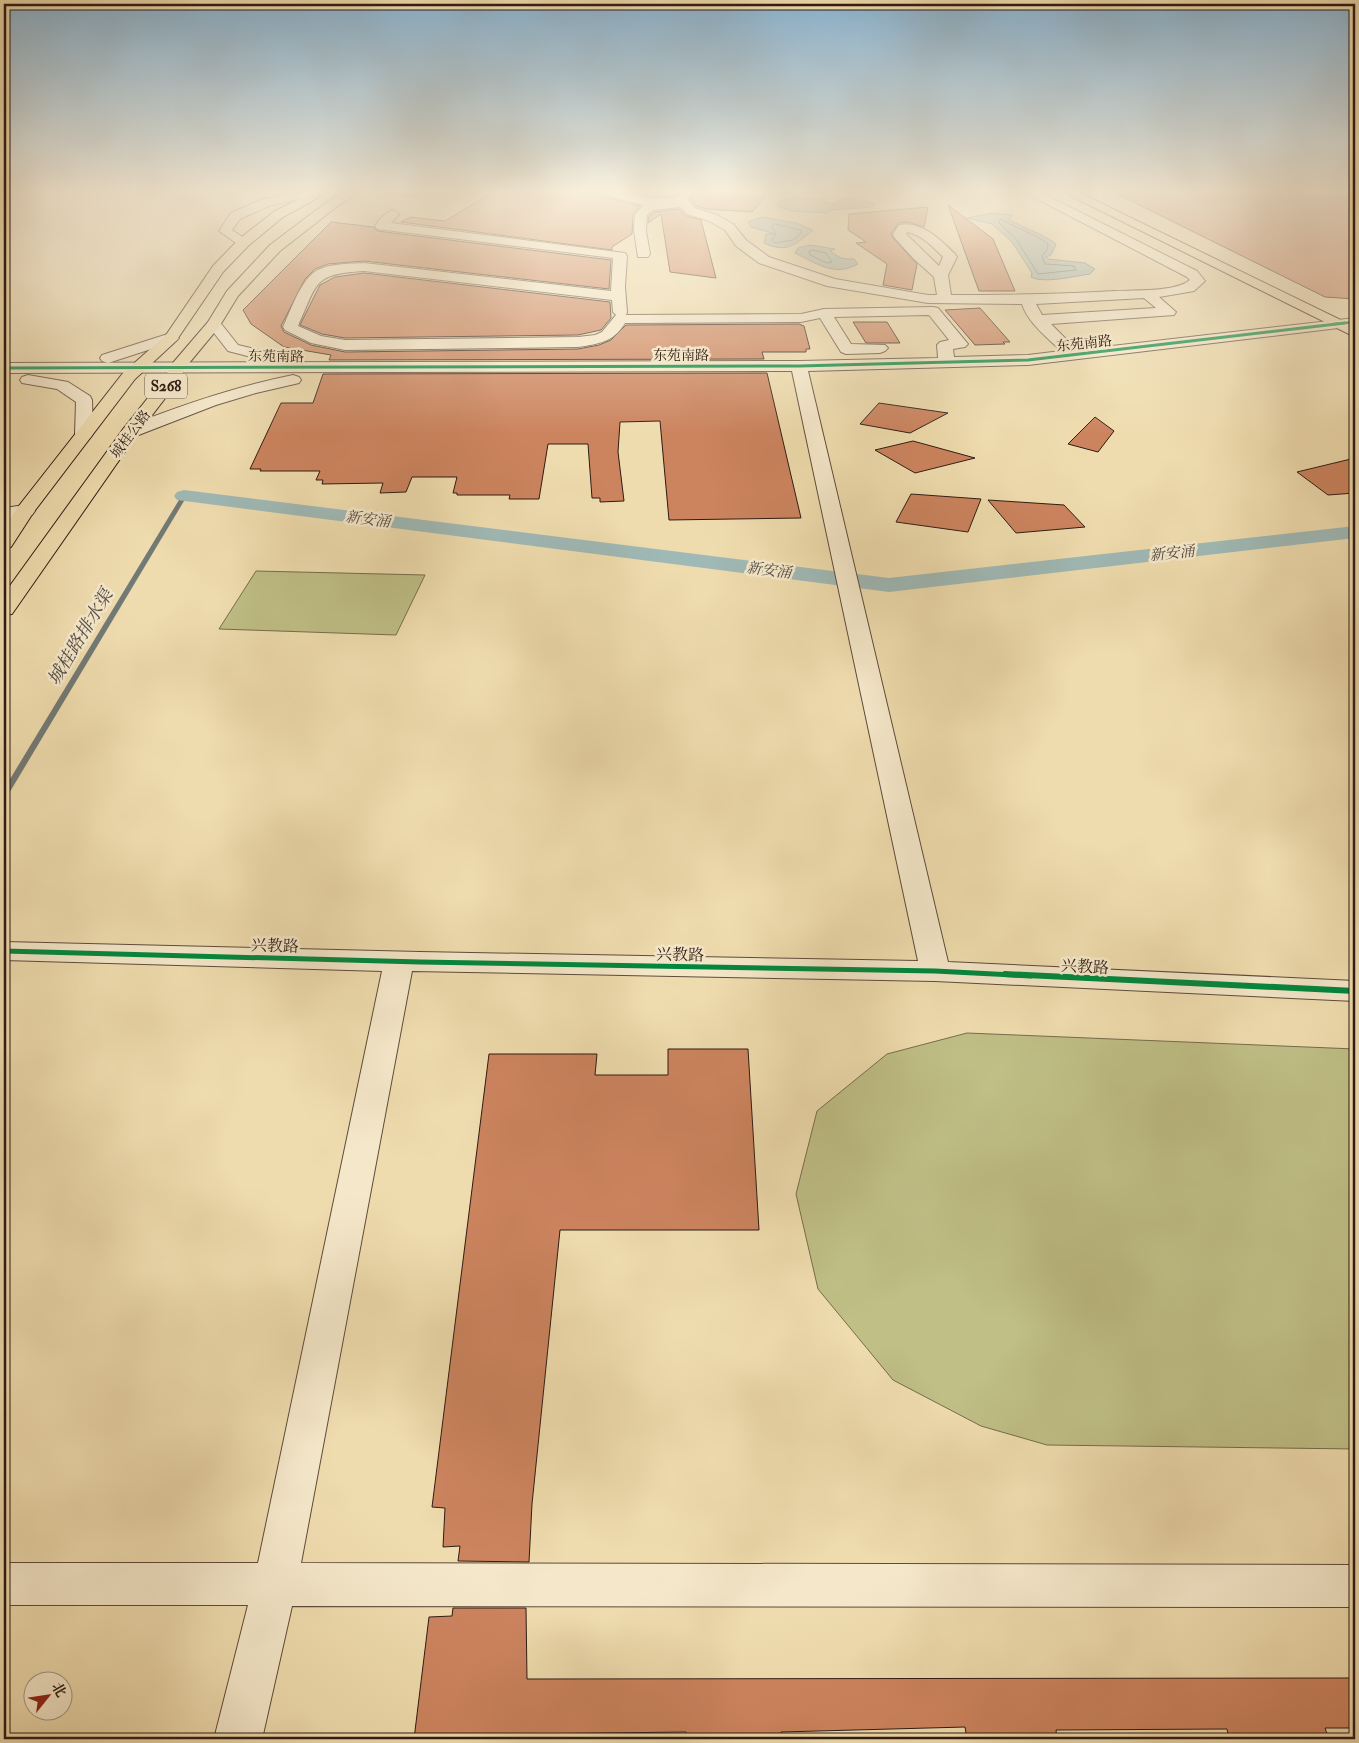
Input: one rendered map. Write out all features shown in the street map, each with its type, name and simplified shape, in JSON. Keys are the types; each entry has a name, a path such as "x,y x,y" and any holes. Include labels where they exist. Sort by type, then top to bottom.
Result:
{"main road":[{"name":"S268","path":"4,542 25,511 129,376 171,338 216,271"},
{"name":"城桂公路","path":"4,609 130,432 214,324 232,294 253,271"},
{"path":"1235,271 1351,327"},
{"path":"1243,271 1351,327"}],"street":[{"path":"334,271 315,279 290,327 300,335 319,342 345,345 578,342 602,338 613,332 620,319 620,271"},
{"path":"399,271 598,296 619,296"},
{"path":"795,271 832,283 928,299 1028,300 1147,294 1189,288 1198,281 1187,271"},
{"path":"941,275 945,299"},
{"path":"1037,320 1169,312 1147,294"},
{"path":"1028,300 1032,313 1037,320 1074,355"},
{"path":"620,319 801,318 824,313 932,311 960,344 940,346 946,362"},
{"path":"824,313 846,349 896,347"},
{"path":"214,324 233,348 330,371"},
{"name":"东苑南路","path":"800,369 1028,360 1351,327"},
{"name":"东苑南路","path":"5,374 129,376 176,371 800,369 1035,365 1351,327"},
{"path":"60,368 127,353 171,338"},
{"name":"东苑南路","path":"5,374 60,368 142,366 176,371"},
{"path":"800,369 848,576 935,972"},
{"path":"130,432 201,404 259,386 330,371"},
{"path":"5,374 62,385 84,400 84,434"},
{"path":"4,514 25,511"},
{"name":"兴教路","path":"4,951 935,972 1355,991"},
{"path":"238,1739 275,1585 399,961"},
{"path":"4,1584 1355,1586"}],"green space":[{"path":"256,571 425,575 396,635 219,629"},
{"path":"967,1033 1355,1049 1355,1449 1047,1445 981,1426 893,1380 818,1289 796,1194 817,1111 887,1054"}],"water":[{"path":"1031,271 1093,271 1090,274 1044,280 1031,277"}],"building":[{"path":"282,271 313,271 305,279 281,326 284,332 311,345 345,352 578,349 599,345 611,340 626,325 799,324 804,326 810,349 806,349 806,352 762,352 764,359 329,360 331,355 284,347 251,324 243,310"},
{"path":"454,271 610,271 609,289"},
{"path":"714,271 716,278 670,272"},
{"path":"886,271 916,271 912,290 883,285"},
{"path":"972,271 1007,271 1015,291 979,291"},
{"path":"1273,271 1355,271 1355,299 1325,297"},
{"path":"364,273 610,302 611,318 601,330 578,335 345,338 322,334 300,325 320,285 335,277"},
{"path":"980,308 1010,342 1003,342 1005,344 975,345 945,310"},
{"path":"853,322 887,322 900,343 866,343"},
{"path":"767,373 801,518 669,520 660,421 620,422 618,452 624,501 600,502 600,498 592,498 588,444 548,444 539,499 509,499 510,495 457,495 457,493 453,493 457,477 412,477 406,492 380,493 383,483 322,484 323,480 316,480 320,471 260,471 261,469 250,469 281,403 313,403 323,374"},
{"path":"879,403 948,413 910,433 860,424"},
{"path":"1095,417 1114,431 1098,452 1068,444"},
{"path":"913,441 975,458 915,473 875,450"},
{"path":"1355,458 1355,493 1328,495 1297,472"},
{"path":"911,494 981,499 968,532 896,522"},
{"path":"988,500 1064,505 1085,527 1016,533"},
{"path":"668,1049 748,1049 759,1230 560,1230 532,1504 529,1562 458,1561 460,1546 443,1547 445,1508 432,1507 489,1054 597,1054 595,1075 668,1075"},
{"path":"453,1608 526,1608 527,1679 1355,1678 1355,1728 1325,1728 1329,1739 1229,1739 1227,1729 1056,1730 1057,1739 967,1739 965,1727 781,1732 781,1739 687,1739 686,1732 522,1734 522,1739 414,1739 429,1617 452,1616"}],"waterway":[{"name":"城桂路排水渠","path":"4,795 184,496"},
{"name":"新安涌","path":"184,496 889,585 1355,532"}],"cycle path":[{"path":"4,368 799,366 1028,360 1355,322"},
{"path":"4,951 420,962 935,971 1355,991"}]}
